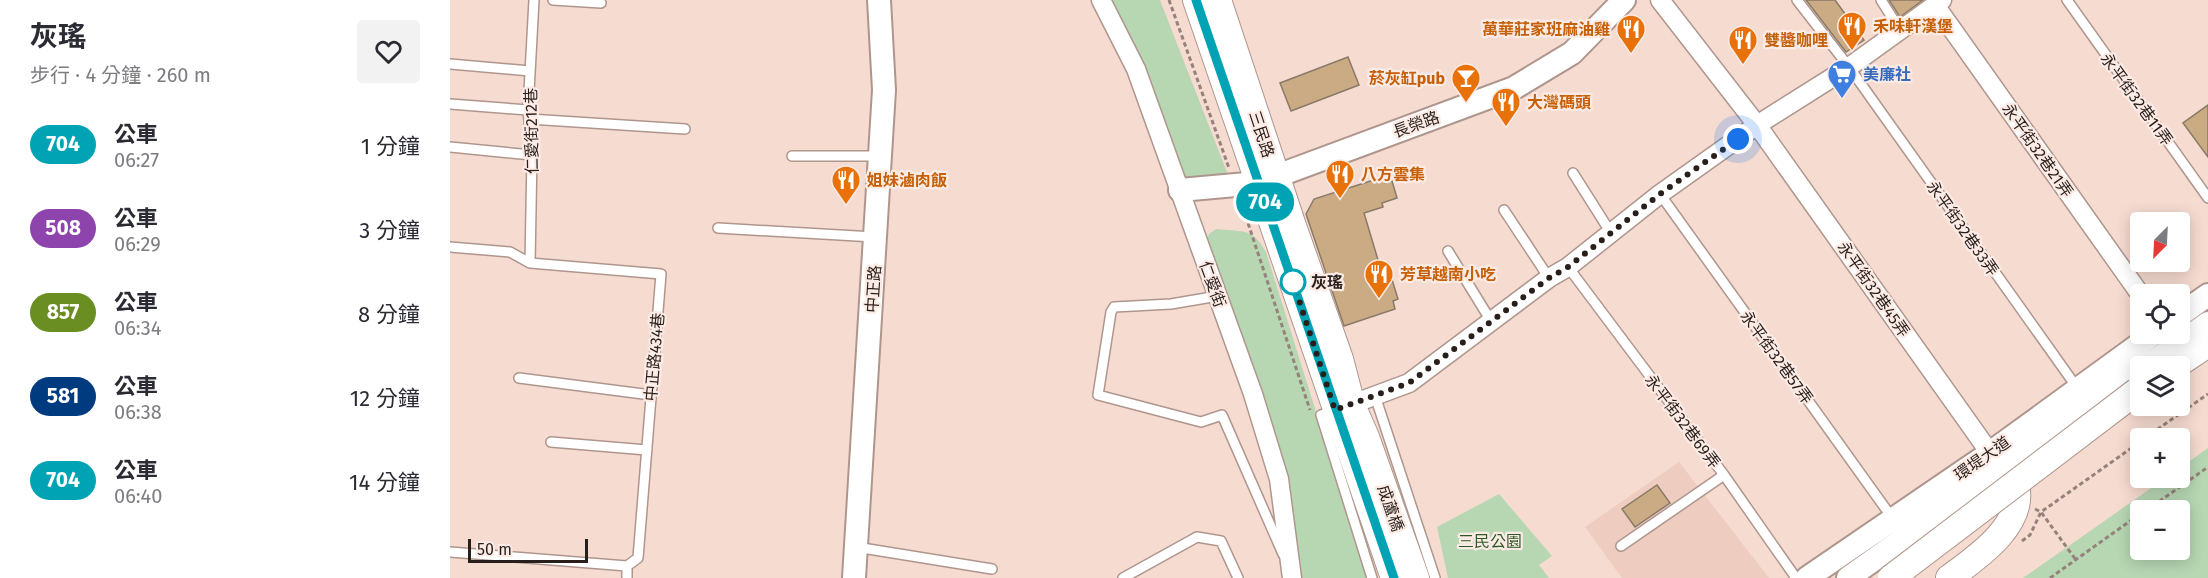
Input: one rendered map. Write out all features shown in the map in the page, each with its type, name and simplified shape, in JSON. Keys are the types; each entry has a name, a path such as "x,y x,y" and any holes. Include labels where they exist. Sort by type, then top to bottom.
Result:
{"main road":[{"name":"三民路","path":"1196,0 1340,359 1354,404 1357,442"},
{"name":"三民路","path":"1218,0 1267,179"},
{"path":"2190,356 2208,344"},
{"path":"1891,578 2130,392"},
{"name":"成蘆橋","path":"1357,442 1394,578"},
{"name":"成蘆橋","path":"1357,442 1416,578"},
{"path":"1949,578 2002,534 2015,512 2016,485 1997,460"}],"street":[{"name":"中正路","path":"854,578 884,90 879,0"},
{"name":"仁愛街","path":"1101,0 1136,69 1252,394 1279,479 1292,576"},
{"name":"長榮路","path":"1180,190 1267,179 1514,88 1572,53 1624,0"},
{"name":"永平街32巷45弄","path":"1660,0 1757,125 1997,460"},
{"path":"1354,404 1409,383 1549,278 1568,267 1660,194 1757,125 1849,67 1939,3"},
{"name":"永平街32巷21弄","path":"1939,3 2133,284"},
{"path":"2190,308 2208,295"},
{"path":"2161,356 2208,323"},
{"name":"環堤大道","path":"1848,578 1997,460 2078,389 2140,344"},
{"name":"環堤大道","path":"1807,578 1893,519 1997,460 2130,389"}],"lane":[{"name":"仁愛街212巷","path":"530,263 532,155 529,115 534,0"},
{"path":"554,0 601,3"},
{"name":"永平街32巷33弄","path":"1797,0 1849,67 2078,389"},
{"path":"1881,0 1900,30"},
{"name":"永平街32巷11弄","path":"2067,0 2208,198"},
{"path":"450,64 530,71"},
{"path":"450,104 529,115 685,129"},
{"path":"450,147 532,155"},
{"path":"792,156 880,156"},
{"path":"1573,173 1611,233"},
{"name":"永平街32巷57弄","path":"1660,194 1893,519"},
{"path":"1504,210 1549,278"},
{"path":"718,228 876,237"},
{"path":"450,247 510,252 530,263"},
{"path":"1448,251 1491,321"},
{"name":"中正路434巷","path":"530,263 661,274 638,558 627,566"},
{"name":"永平街32巷69弄","path":"1568,267 1724,475 1796,578"},
{"path":"1218,296 1171,304 1114,307 1110,312 1098,395 1201,422 1222,415 1292,576"},
{"path":"519,378 651,395"},
{"path":"1372,578 1321,415 1354,404 1435,578"},
{"path":"551,442 647,450"},
{"path":"1621,546 1724,475"},
{"path":"1123,578 1197,537 1221,541 1238,578"},
{"path":"856,547 992,570"},
{"path":"450,552 627,566 627,578"}],"path":[{"path":"2159,428 2208,394"},
{"path":"2037,519 2041,512 2130,448"},
{"path":"2161,500 2208,466"},
{"path":"2041,512 2076,560"},
{"path":"2050,578 2130,521"}],"shaded area":[{"path":"1679,462 1769,578 1622,578 1585,527"}],"green space":[{"path":"1105,0 1160,0 1232,185 1180,190"},
{"path":"1216,229 1246,232 1256,238 1266,252 1368,578 1301,578 1285,479 1206,241 1209,234"},
{"path":"2208,448 2208,578 2023,578 2130,503 2130,560 2190,560 2190,500 2134,500 2151,488 2190,488 2190,461"},
{"name":"三民公園","path":"1499,494 1552,556 1539,565 1549,578 1448,578 1437,527"}],"building":[{"path":"1806,0 1835,0 1864,40 1846,52"},
{"path":"1889,0 1923,0 1900,17"},
{"path":"1348,57 1359,85 1291,111 1280,83"},
{"path":"2208,105 2208,157 2183,123"},
{"path":"1383,177 1385,183 1392,181 1397,198 1382,203 1383,207 1364,213 1381,270 1384,274 1390,273 1398,299 1393,301 1395,309 1344,326 1306,214 1314,199"},
{"path":"1657,485 1670,503 1635,527 1622,509"}],"bus line":[{"name":"704","path":"1196,0 1394,578"}],"place":[{"name":"禾味軒漢堡","path":"1852,52"},
{"name":"萬華莊家班麻油雞","path":"1631,54"},
{"name":"雙醬咖哩","path":"1743,66"},
{"name":"美廉社","path":"1842,100"},
{"name":"菸灰缸pub","path":"1466,104"},
{"name":"大灣碼頭","path":"1506,128"},
{"name":"八方雲集","path":"1340,200"},
{"name":"姐妹滷肉飯","path":"846,206"},
{"name":"灰瑤","path":"1293,282"},
{"name":"芳草越南小吃","path":"1379,300"}],"route":[{"path":"1293,282 1335,410 1352,405 1409,383 1549,278 1568,267 1660,194 1738,139"}]}
